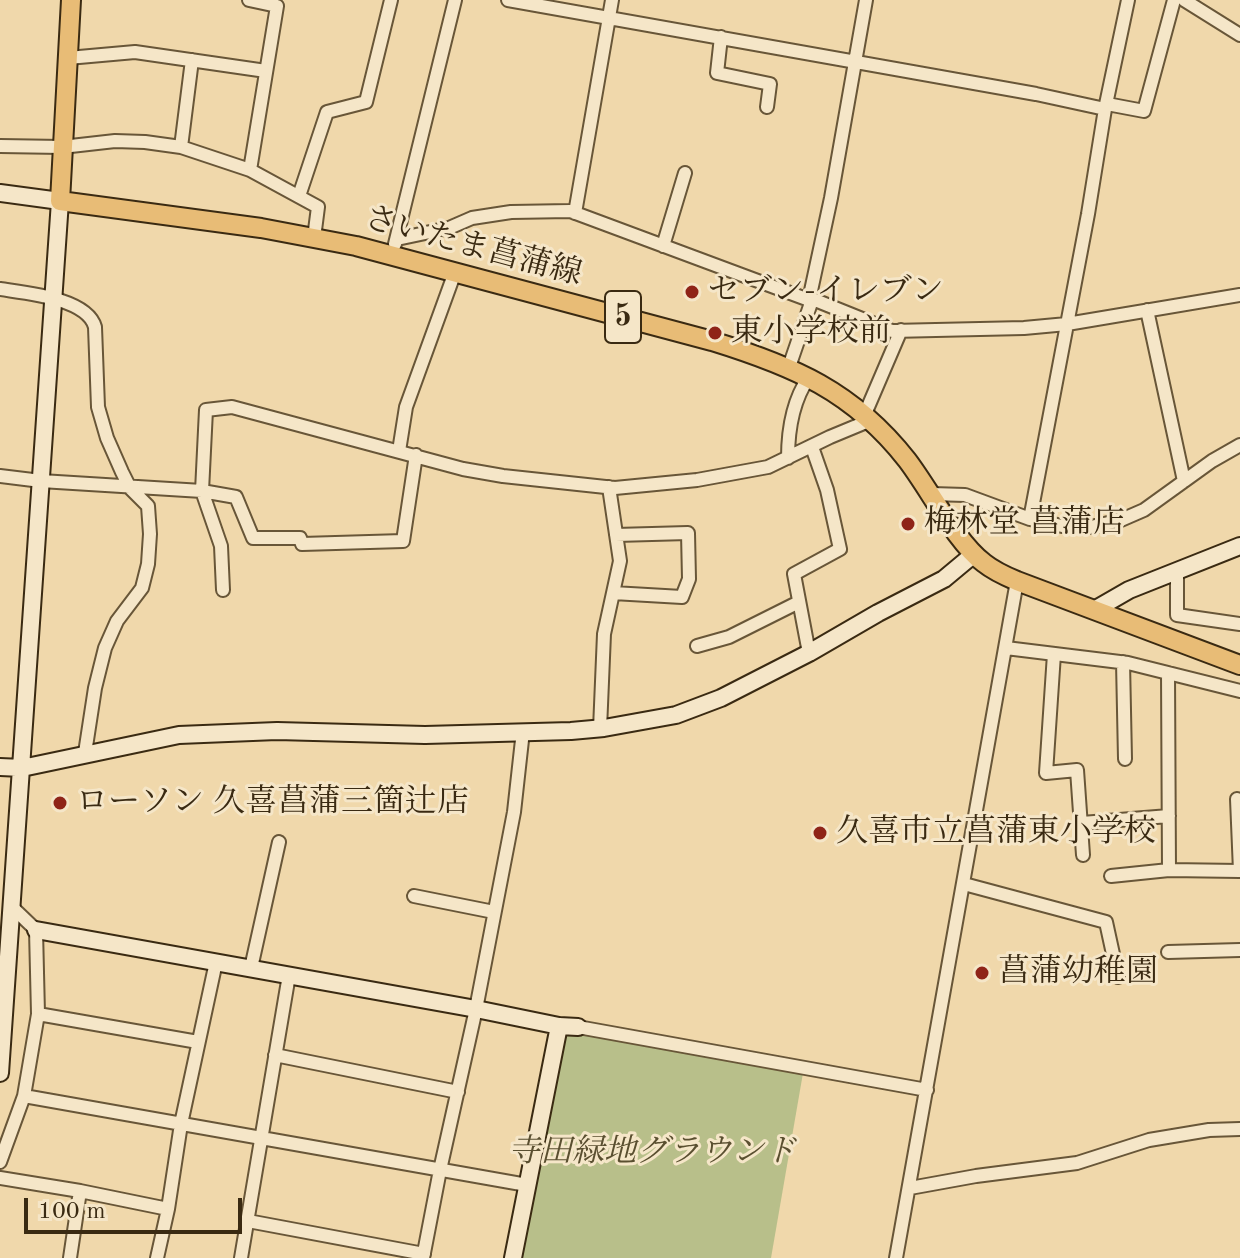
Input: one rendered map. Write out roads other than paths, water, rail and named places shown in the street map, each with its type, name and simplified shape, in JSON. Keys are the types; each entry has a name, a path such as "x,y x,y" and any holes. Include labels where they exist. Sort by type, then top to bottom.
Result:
{"main road":[{"path":"60,201 71,0"},
{"name":"さいたま菖蒲線","path":"60,201 394,247 455,272 712,341 789,367 868,417 907,459 958,535 974,554 1000,574 1240,665"}],"street":[{"path":"249,0 277,6 250,170"},
{"path":"299,196 327,112 366,102 391,0"},
{"path":"394,247 455,0"},
{"path":"508,0 1144,111 1174,0"},
{"path":"575,213 612,0"},
{"path":"789,367 811,300 866,0"},
{"path":"1030,519 1128,0"},
{"path":"1184,0 1240,35"},
{"path":"721,37 717,73 770,84 767,107"},
{"path":"68,58 135,52 266,71"},
{"path":"181,147 192,60"},
{"path":"0,146 62,147 115,141 181,147 250,170 318,207 314,238"},
{"path":"663,246 685,173"},
{"path":"0,193 60,201 0,1073"},
{"path":"394,247 472,218 511,212 570,211 892,331 1067,324 1240,295"},
{"path":"399,451 406,407 455,272"},
{"path":"0,289 53,298 82,309 93,319 98,407 107,438 130,488 148,506 148,564 142,588 117,621 105,648 85,753"},
{"path":"1147,310 1184,481"},
{"path":"223,590 221,546 202,491 206,410 232,407 463,469 503,476 609,487 697,480 768,467 868,417 901,330"},
{"path":"788,458 793,415 809,377"},
{"path":"932,494 965,495 1030,519 1062,526 1091,527 1121,520 1144,510 1212,461 1240,445"},
{"path":"809,653 794,574 840,549 827,490 812,447"},
{"path":"0,476 202,491 236,497 253,538 300,538 302,544 403,541 416,455"},
{"path":"600,729 604,634 620,561 609,487"},
{"path":"613,593 682,597 689,579 688,533 616,535"},
{"path":"1096,609 1129,590 1240,546"},
{"path":"0,767 22,768 179,735 277,731 425,735 571,731 676,715 721,698 809,653 944,579 974,554"},
{"path":"1177,571 1177,615 1240,624"},
{"path":"896,1258 1017,581"},
{"path":"697,646 729,637 799,602"},
{"path":"1006,648 1123,662 1240,691"},
{"path":"1054,654 1046,773 1077,770 1083,855"},
{"path":"1123,662 1125,759"},
{"path":"1168,673 1169,870"},
{"path":"248,1221 423,1256 514,812 523,731"},
{"path":"1111,876 1169,870 1240,872 1237,799"},
{"path":"1082,823 1169,816"},
{"path":"251,968 279,842"},
{"path":"964,884 1106,922 1118,977"},
{"path":"414,896 494,912"},
{"path":"12,907 36,930 927,1090"},
{"path":"0,1162 24,1096 38,1014 36,930"},
{"path":"1168,952 1240,950"},
{"path":"157,1258 181,1124 216,962"},
{"path":"241,1258 289,975"},
{"path":"38,1014 198,1042"},
{"path":"513,1258 559,1026"},
{"path":"275,1055 458,1092"},
{"path":"24,1096 527,1185"},
{"path":"910,1188 1077,1163 1149,1140 1209,1130 1240,1129"},
{"path":"0,1178 168,1209"},
{"path":"70,1258 80,1191"}],"place":[{"name":"セブン-イレブン","path":"692,292"},
{"name":"東小学校前","path":"715,333"},
{"name":"梅林堂 菖蒲店","path":"908,524"},
{"name":"ローソン 久喜菖蒲三箇辻店","path":"60,803"},
{"name":"久喜市立菖蒲東小学校","path":"820,833"},
{"name":"菖蒲幼稚園","path":"982,973"}],"park label":[{"name":"寺田緑地グラウンド","path":"652,1153"}]}
